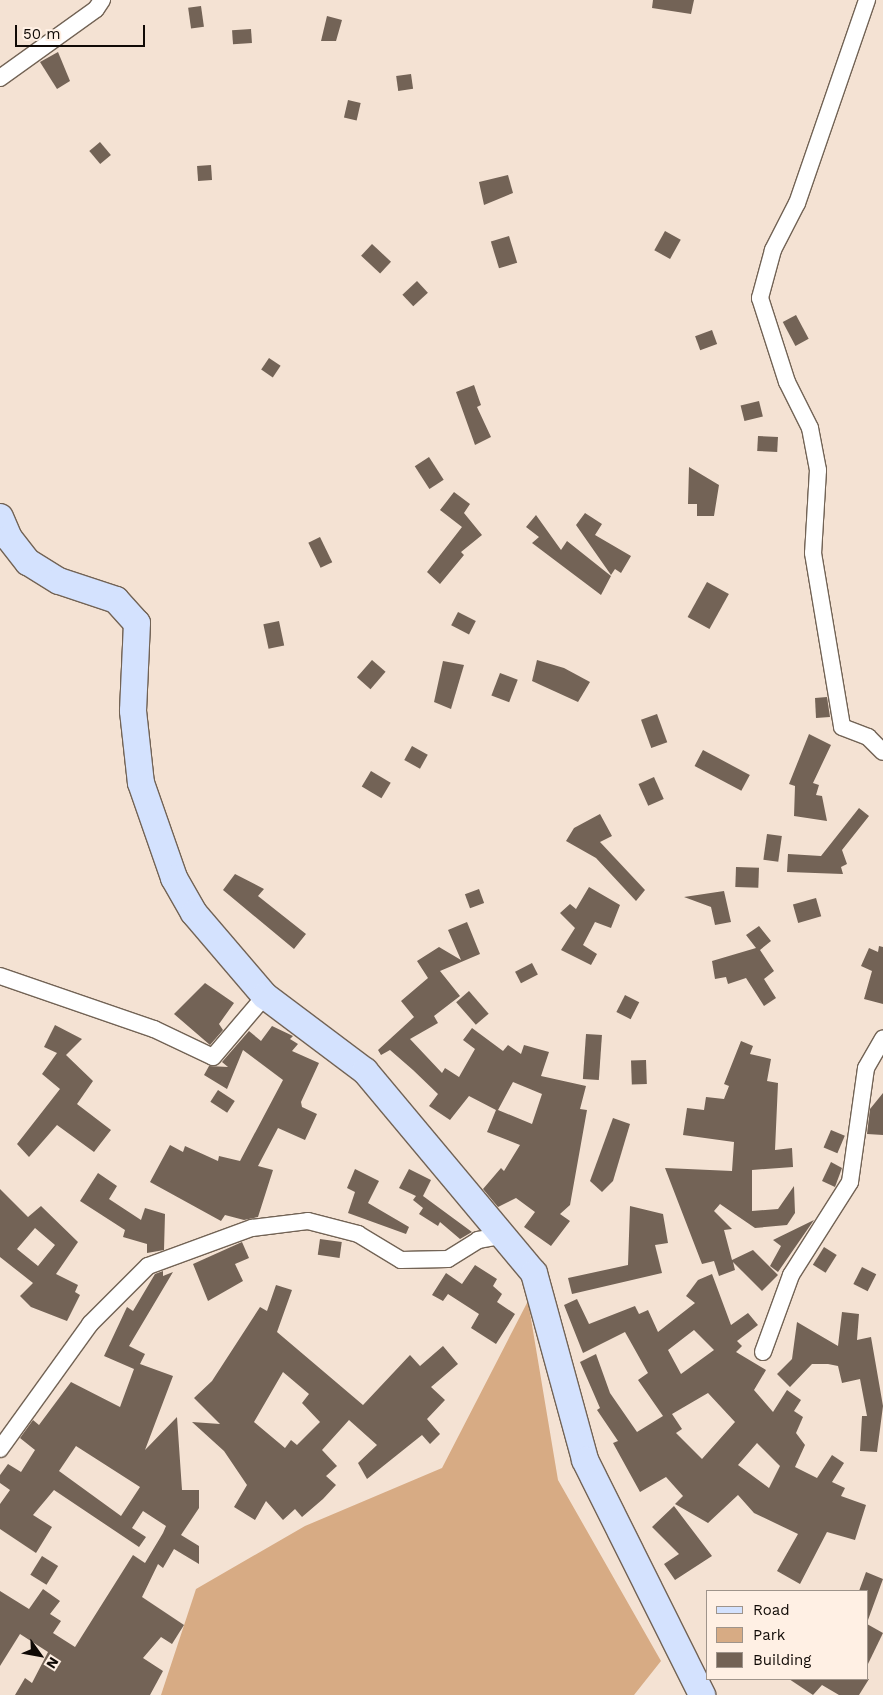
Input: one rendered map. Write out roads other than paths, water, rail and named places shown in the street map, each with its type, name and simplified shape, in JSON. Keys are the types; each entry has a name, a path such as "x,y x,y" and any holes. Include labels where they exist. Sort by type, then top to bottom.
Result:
{"main road":[{"path":"0,516 9,538 28,562 59,581 116,600 137,623 133,710 139,767 174,878 231,961 265,996 364,1071 500,1236 525,1260 537,1279 585,1460 702,1695"}],"street":[{"path":"0,78 96,9 102,0"},
{"path":"867,0 796,203 773,250 760,298 773,345 812,437 818,470 813,553 842,727 868,737 883,752"},
{"path":"0,976 154,1029 213,1057 265,996"},
{"path":"763,1352 791,1275 850,1182 866,1068 883,1039"},
{"path":"3,1437 90,1324 148,1266 252,1228 308,1221 358,1234 402,1260 448,1259 478,1240 500,1236"}]}
